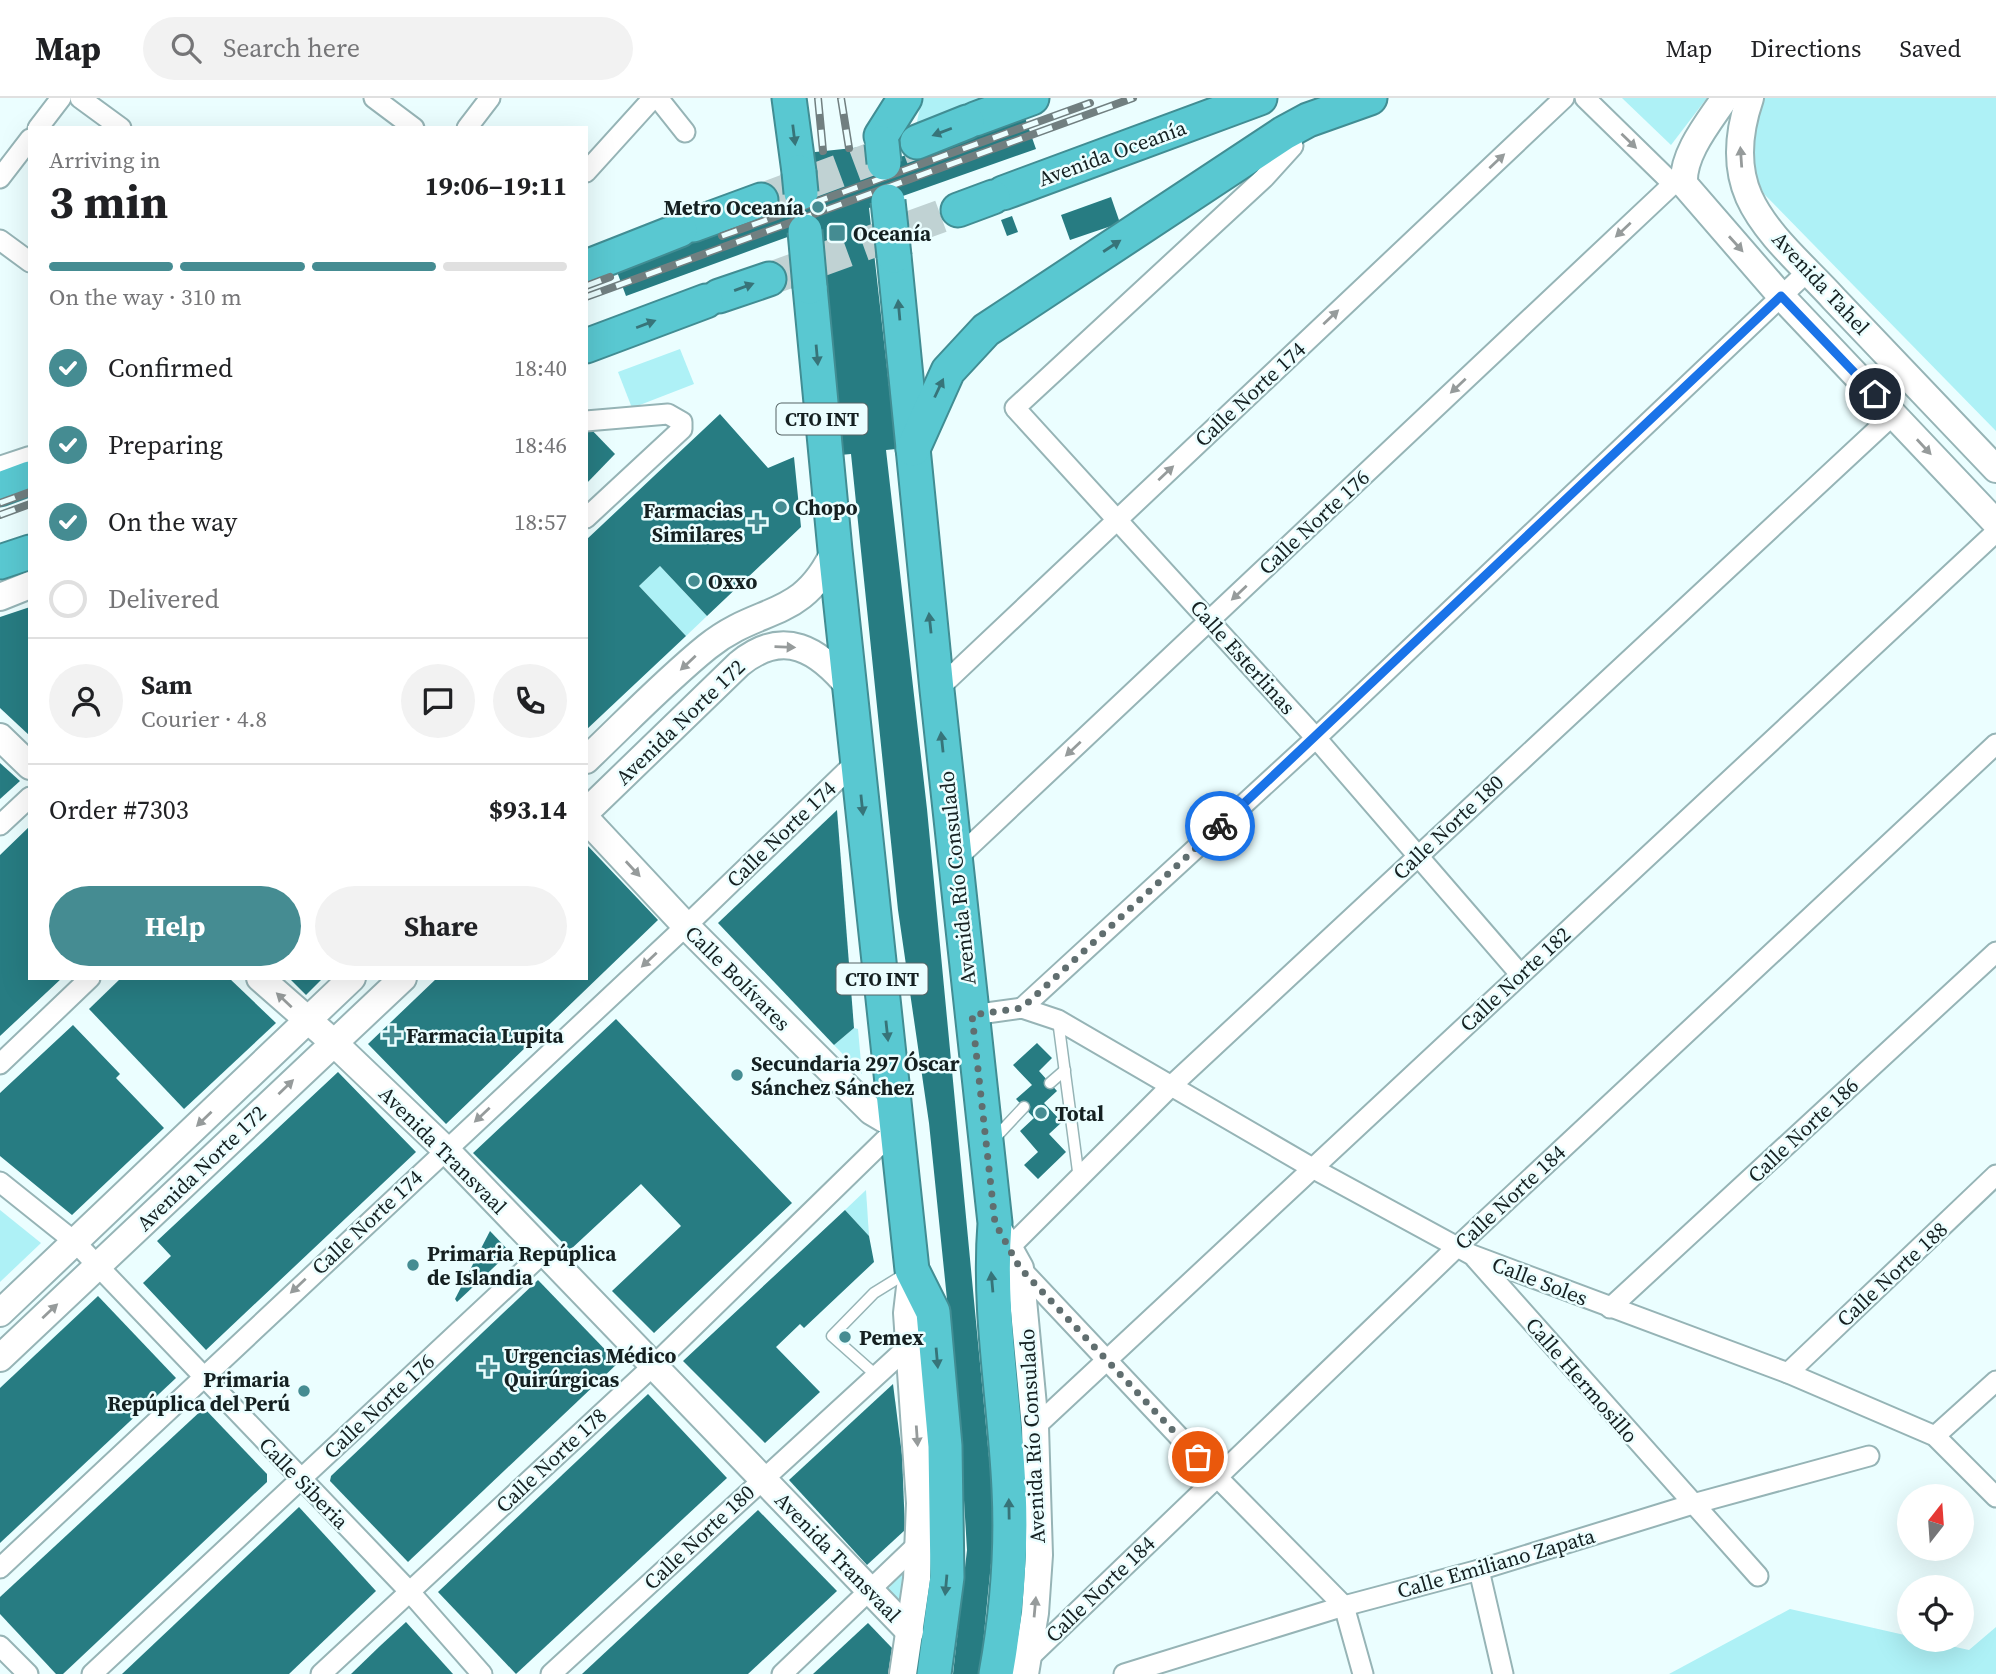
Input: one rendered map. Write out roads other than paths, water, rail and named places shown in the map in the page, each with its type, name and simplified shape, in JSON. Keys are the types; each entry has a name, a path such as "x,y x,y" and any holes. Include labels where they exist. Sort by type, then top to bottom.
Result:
{"highway":[{"path":"789,98 800,182"},
{"path":"878,98 882,148 905,98"},
{"path":"917,142 1032,98"},
{"name":"Avenida Oceanía","path":"958,210 1260,98"},
{"path":"912,451 948,371 986,330 1283,133 1308,120 1370,98"},
{"path":"588,266 761,200"},
{"name":"Avenida Río Consulado","path":"888,201 937,690 987,1147 1008,1246"},
{"name":"CTO INT","path":"805,231 835,550 912,1270 933,1312 945,1446 947,1577 934,1674"},
{"path":"588,345 769,279"},
{"path":"0,562 28,553"},
{"path":"996,1674 1005,1610 1010,1536 1009,1490 991,1270 1008,1246"}],"street":[{"path":"40,126 61,98"},
{"path":"80,98 118,126"},
{"path":"374,98 411,126"},
{"path":"469,126 490,98"},
{"path":"588,171 656,98 685,132"},
{"name":"Calle Norte 174","path":"937,690 1564,98"},
{"name":"Avenida Tahel","path":"1585,98 1679,184 1996,523"},
{"path":"1679,184 1692,152 1726,98"},
{"name":"Avenida Tahel","path":"1750,98 1743,119 1740,147 1748,195 1758,214 1808,271 1996,469"},
{"path":"0,178 28,142"},
{"name":"Calle Esterlinas","path":"1293,146 1264,178 1015,408 1316,738 1520,974"},
{"name":"Calle Norte 176","path":"955,860 1679,184"},
{"path":"0,240 28,261"},
{"path":"1022,1008 1316,738 1808,271"},
{"path":"588,421 668,414 682,422 679,435 588,515"},
{"name":"Calle Norte 180","path":"1008,1246 1170,1087 1894,414"},
{"name":"Calle Norte 182","path":"1035,1427 1996,532"},
{"name":"Avenida Norte 172","path":"588,758 709,645 743,624 789,605 807,594 835,550"},
{"path":"0,597 28,586"},
{"name":"Avenida Norte 172","path":"588,810 739,664 758,651 780,646 803,648 822,659 850,688"},
{"path":"0,737 28,764"},
{"name":"Calle Norte 184","path":"1028,1665 1216,1476 1464,1251 1996,744"},
{"name":"Calle Norte 174","path":"0,1568 202,1376 686,926 858,760"},
{"path":"0,825 28,799"},
{"name":"Calle Bolívares","path":"588,821 686,926 871,1111 898,1127"},
{"name":"Calle Norte 186","path":"1610,1308 1996,952"},
{"path":"0,1064 88,980"},
{"name":"Avenida Transvaal","path":"262,980 333,1042 446,1149 910,1632"},
{"name":"Avenida Norte 172","path":"0,1313 350,980"},
{"name":"Avenida Norte 172","path":"0,1358 401,980"},
{"name":"Calle Soles","path":"972,1015 1022,1008 1058,1020 1314,1169 1464,1251 1788,1373 1935,1436 1996,1497"},
{"name":"Calle Norte 178","path":"321,1674 654,1365 898,1127"},
{"name":"Calle Norte 188","path":"1788,1373 1996,1175"},
{"name":"Calle Siberia","path":"0,1182 75,1242 409,1591 482,1674"},
{"path":"1008,1246 1108,1360 1216,1476 1344,1606 1363,1674"},
{"name":"Avenida Río Consulado","path":"1008,1246 1035,1427 1039,1555 1028,1665"},
{"name":"Calle Hermosillo","path":"1464,1251 1758,1576"},
{"name":"Calle Norte 176","path":"92,1674 543,1253"},
{"name":"CTO INT","path":"903,1674 919,1544 920,1471 907,1313 912,1270"},
{"name":"Calle Norte 180","path":"551,1674 910,1345"},
{"path":"1935,1436 1996,1381"},
{"name":"Calle Emiliano Zapata","path":"1124,1674 1177,1667 1344,1606 1479,1570 1693,1504 1868,1456"},
{"path":"782,1674 919,1544"},
{"path":"1479,1570 1503,1674"},
{"path":"0,1646 28,1674"}],"lane":[{"path":"1058,1020 1079,1179"},
{"path":"1050,1083 1065,1070"},
{"path":"987,1147 1024,1107"},
{"path":"877,1376 832,1336 874,1293 912,1270"}],"tunnel":[{"path":"761,200 917,142"},
{"path":"769,279 958,210"}],"railway":[{"path":"818,98 823,151"},
{"path":"841,98 849,148"},
{"path":"588,296 1133,98"},
{"path":"722,236 1090,103"},
{"path":"588,285 610,277"},
{"path":"0,503 28,493"},
{"path":"0,515 28,505"}],"place":[{"name":"Metro Oceanía","path":"818,207"},
{"name":"Oceanía","path":"837,233"},
{"name":"Chopo","path":"781,507"},
{"name":"Farmacias Similares","path":"757,522"},
{"name":"Oxxo","path":"694,581"},
{"name":"Farmacia Lupita","path":"392,1035"},
{"name":"Secundaria 297 Óscar Sánchez Sánchez","path":"737,1075"},
{"name":"Total","path":"1041,1113"},
{"name":"Primaria Repúplica de Islandia","path":"413,1265"},
{"name":"Pemex","path":"845,1337"},
{"name":"Urgencias Médico Quirúrgicas","path":"488,1367"},
{"name":"Primaria Repúplica del Perú","path":"304,1391"}]}
